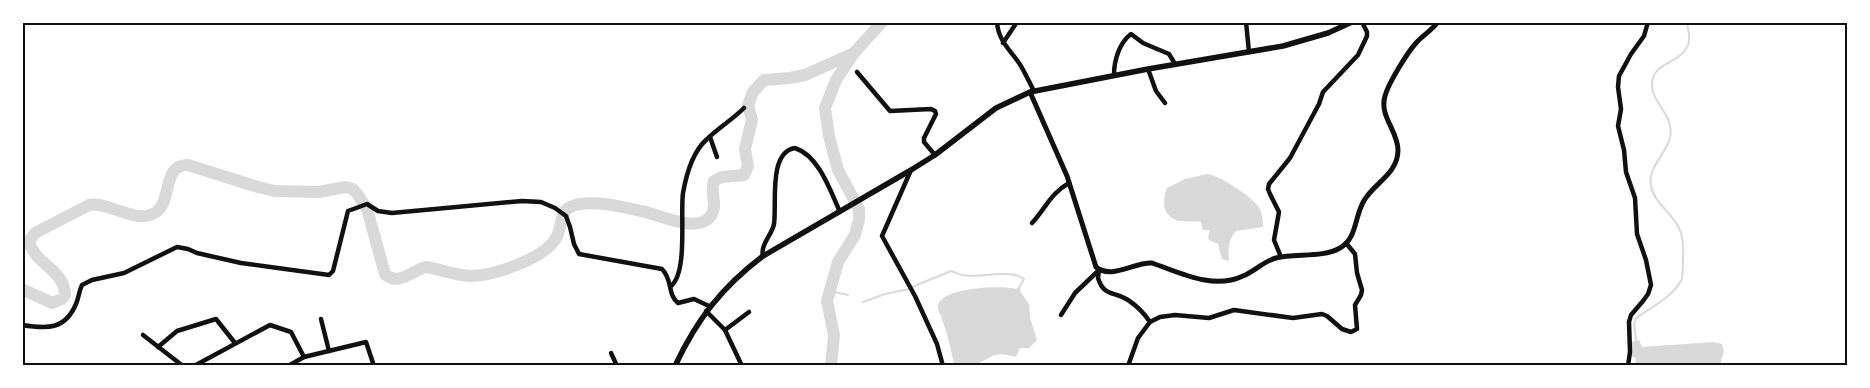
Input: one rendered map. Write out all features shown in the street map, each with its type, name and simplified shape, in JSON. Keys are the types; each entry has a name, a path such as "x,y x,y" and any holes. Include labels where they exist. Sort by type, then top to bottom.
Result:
{"main road":[{"path":"675,366 708,309 729,284 762,256 935,155 991,111 1005,103 1032,92 1305,40 1352,22"}],"street":[{"path":"997,22 999,35 1020,65 1032,92 1069,183 1093,262 1099,270 1110,272 1144,262 1197,279 1216,282 1243,276 1269,261 1281,257 1332,252 1346,243 1354,231 1358,212 1365,198 1385,178 1396,162 1398,147 1384,112 1385,96 1402,63 1414,45 1438,22"},
{"path":"1004,43 1017,22"},
{"path":"1246,22 1249,52"},
{"path":"1281,257 1274,240 1279,212 1268,189 1269,184 1290,158 1319,104 1323,92 1358,55 1367,36 1362,22"},
{"path":"1628,366 1630,352 1629,322 1631,315 1648,294 1651,285 1646,260 1637,234 1635,198 1624,164 1624,150 1618,126 1621,109 1618,87 1619,76 1644,36 1648,22"},
{"path":"1114,75 1119,50 1123,42 1131,34 1143,43 1169,54 1174,64"},
{"path":"1148,69 1156,91 1165,103"},
{"path":"857,72 890,111 935,110 936,114 924,138 924,142 935,155"},
{"path":"671,286 679,277 683,193 687,178 700,147 744,108"},
{"path":"710,137 717,157"},
{"path":"762,256 762,249 774,224 777,169 784,152 794,148 806,154 822,175 840,212"},
{"path":"911,170 882,236 915,296 937,344 943,366"},
{"path":"1032,223 1041,213 1046,202 1069,183"},
{"path":"22,325 56,326 70,315 82,285 92,280 124,273 177,246 197,253 241,262 329,275 333,271 348,211 360,206 367,204 378,211 392,213 522,201 541,202 566,216 579,254 611,261 657,267 666,273 671,286 672,296 678,303 694,299 708,309 725,330 742,366"},
{"path":"1128,366 1138,338 1150,322 1175,315 1209,318 1234,310 1260,315 1294,318 1322,314 1347,331 1354,331 1357,329 1355,304 1362,290 1357,273 1355,254 1346,243"},
{"path":"1061,315 1075,293 1099,270"},
{"path":"1099,270 1098,278 1106,292 1123,297 1134,304 1150,322"},
{"path":"725,330 749,312"},
{"path":"158,347 177,331 216,319 235,343"},
{"path":"321,320 329,351"},
{"path":"194,366 270,325 292,332 304,357"},
{"path":"143,335 183,366"},
{"path":"288,366 304,357 366,342 374,366"},
{"path":"611,353 617,366"}],"shaded area":[{"path":"1207,174 1219,178 1241,191 1257,205 1262,215 1263,227 1236,231 1233,234 1229,245 1229,261 1222,259 1218,244 1209,240 1210,230 1203,230 1201,222 1182,221 1171,218 1164,207 1164,197 1167,188 1185,179"},
{"path":"999,287 1016,289 1018,287 1029,304 1030,317 1037,340 1029,348 1020,348 1016,357 998,354 972,366 954,365 947,334 938,309 942,299 950,294 961,291"},
{"path":"1639,340 1642,347 1713,342 1722,344 1724,351 1720,365 1635,365 1636,359 1632,356 1632,342"}],"waterway":[{"path":"831,366 834,335 827,301 838,262 855,235 859,219 859,209 838,170 829,136 825,108 836,80 854,53 882,22"},
{"path":"1636,341 1634,324 1636,318 1674,291 1682,279 1683,250 1681,233 1675,221 1656,198 1651,186 1654,167 1668,144 1671,130 1667,116 1653,92 1652,85 1653,77 1657,71 1679,56 1688,45 1687,22"},
{"path":"22,289 52,303 62,299 65,295 64,286 60,279 32,249 29,241 35,233 89,205 106,206 132,215 149,216 161,207 174,171 180,166 188,165 274,191 319,192 345,187 353,189 367,209 385,274 395,279 426,267 471,276 493,273 518,264 541,253 550,246 559,232 564,212 572,206 580,204 610,205 641,211 678,222 698,223 706,220 714,210 712,189 714,181 722,177 744,175 748,166 745,149 752,120 748,105 753,92 764,80 805,75 854,53"},
{"path":"912,287 951,271 969,276 1011,274 1024,279 1019,288"},
{"path":"863,302 885,294 909,289"},
{"path":"830,291 848,295"}]}
